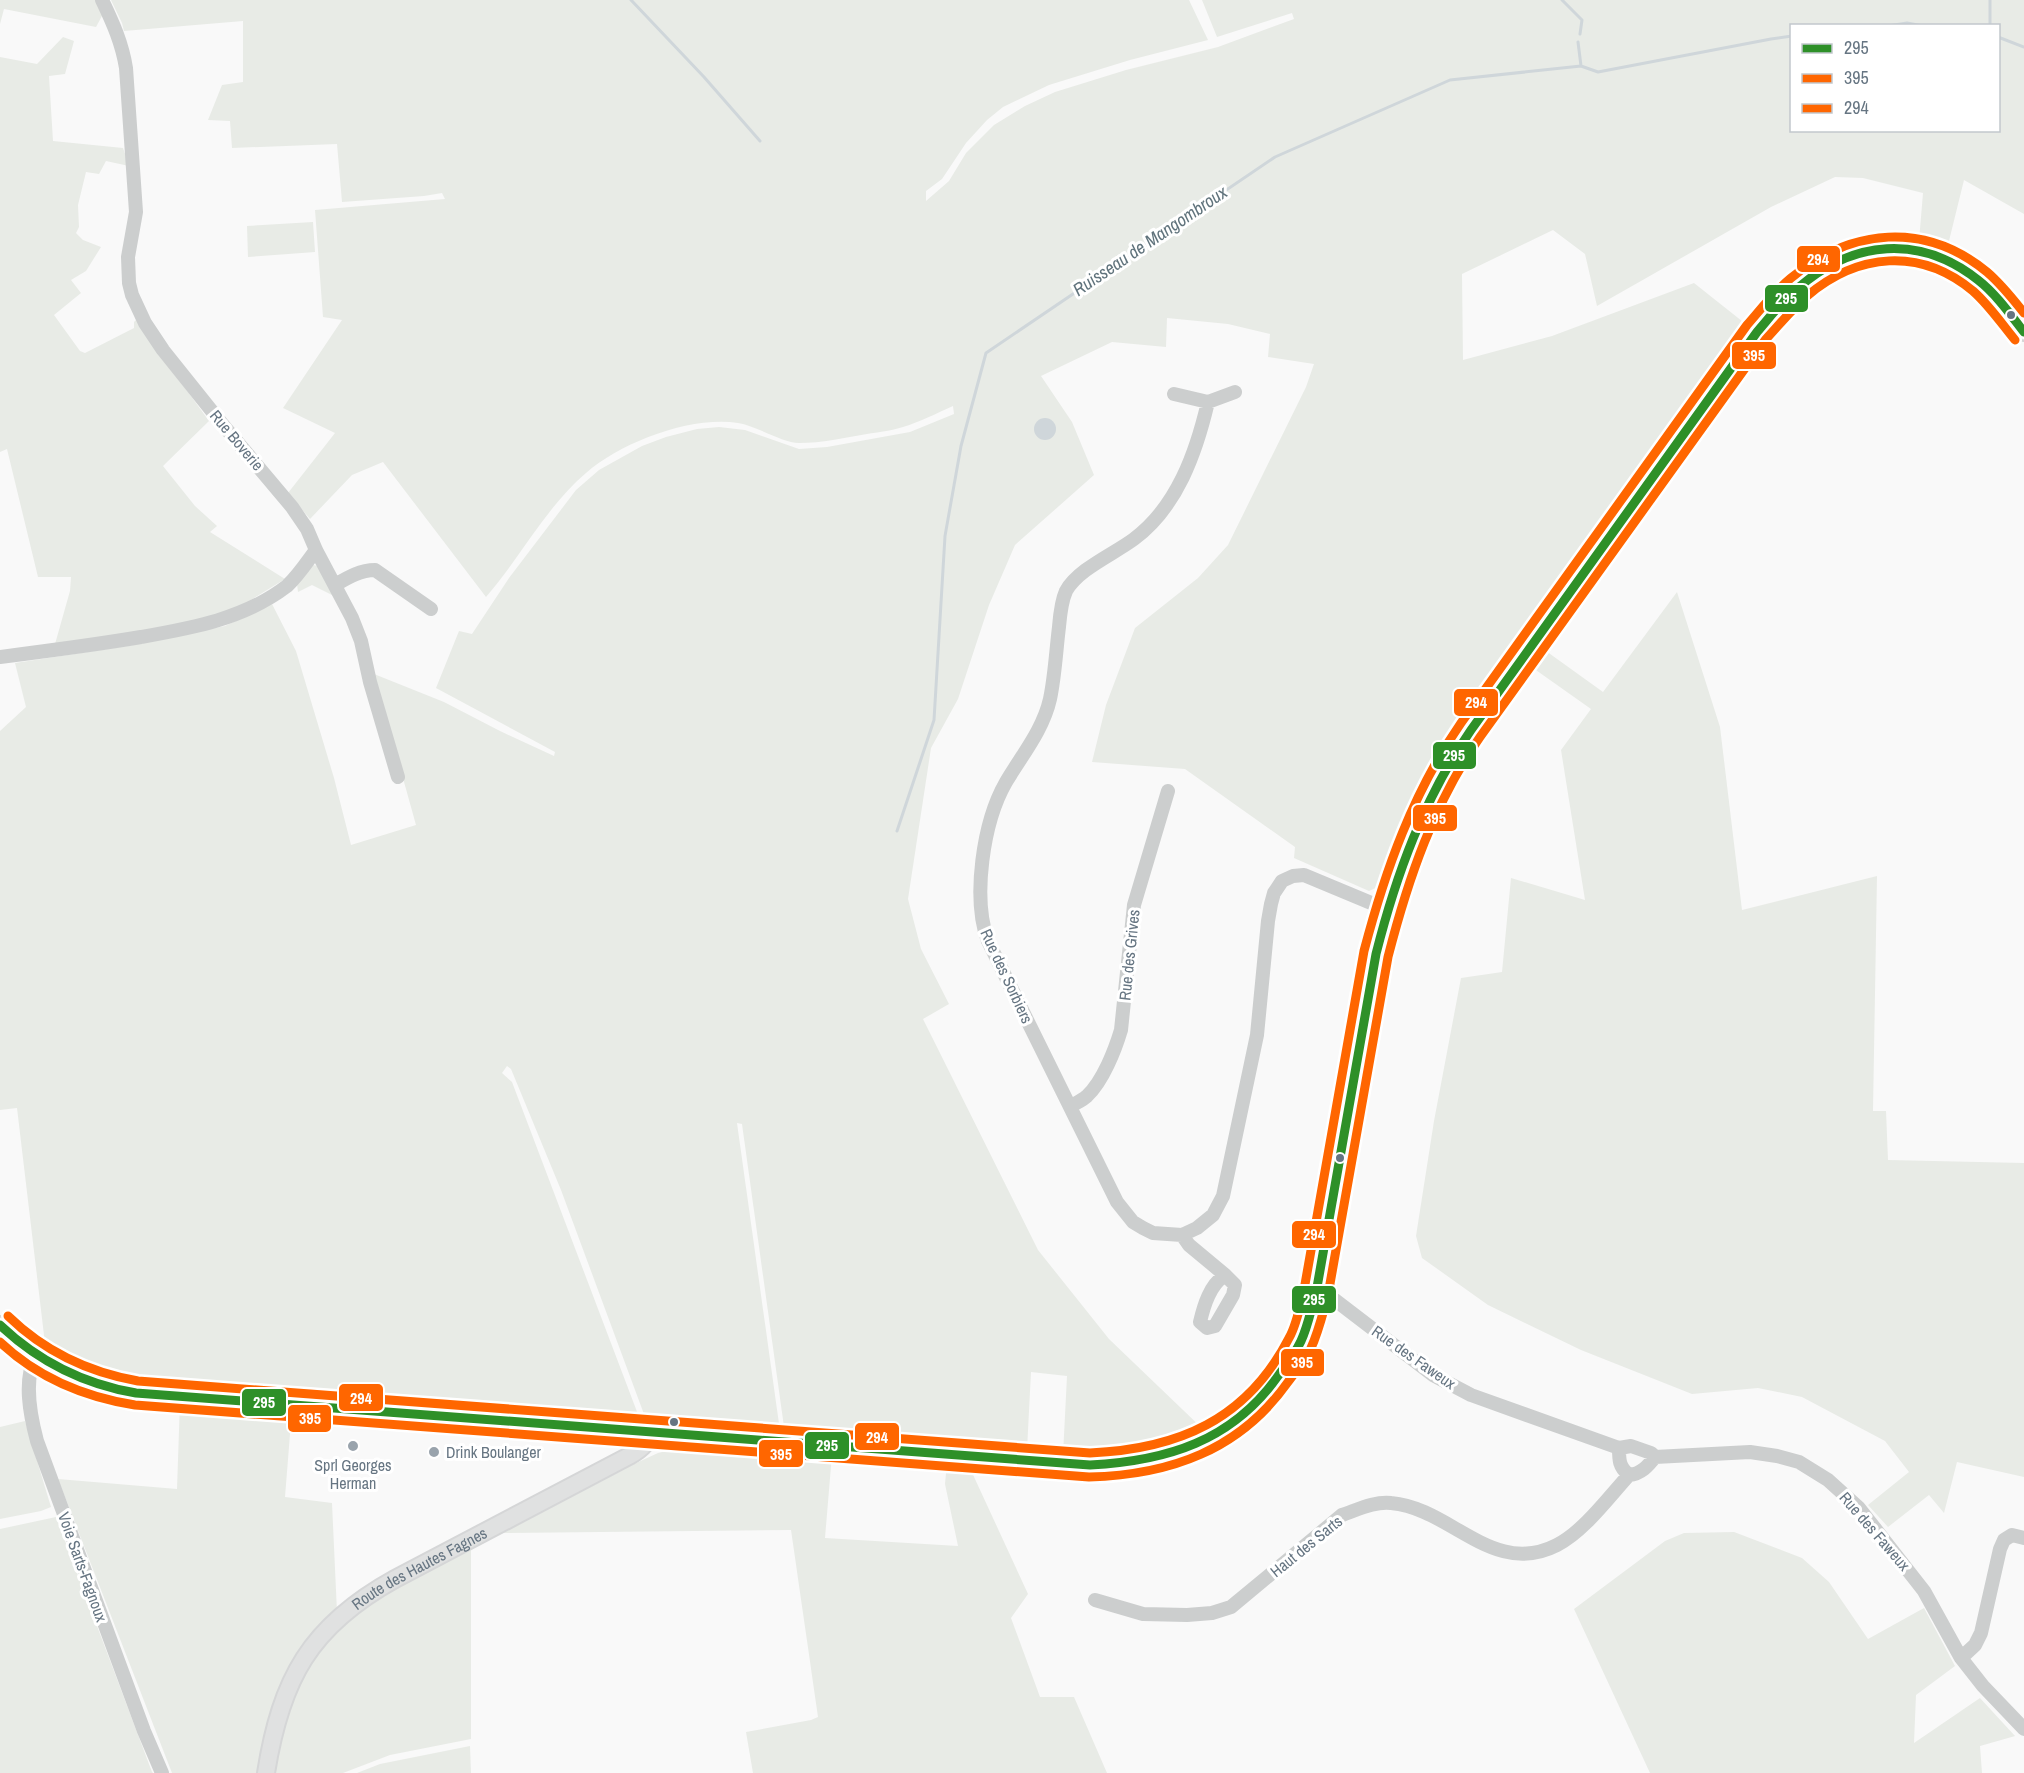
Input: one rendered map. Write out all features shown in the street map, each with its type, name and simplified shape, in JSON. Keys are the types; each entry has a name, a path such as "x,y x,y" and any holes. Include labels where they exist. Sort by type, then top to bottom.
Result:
{"main road":[{"path":"0,1325 53,1367 83,1380 119,1391 1090,1464 1115,1465 1149,1460 1184,1450 1210,1438 1258,1403 1274,1384 1300,1342 1316,1293 1370,980 1380,936 1412,840 1440,780 1467,736 1757,332 1804,282 1832,265 1866,250 1901,247 1930,252 1958,265 1981,282 2024,332"},
{"name":"Route des Hautes Fagnes","path":"266,1773 277,1715 290,1682 312,1647 344,1612 387,1584 629,1456 643,1446 651,1432"}],"street":[{"name":"Rue Boverie","path":"102,0 123,49 126,68 136,212 127,266 132,295 145,323 169,357 300,518 361,641 370,682 398,777"},
{"path":"1174,394 1208,402 1235,393"},
{"name":"Rue des Sorbiers","path":"1182,1235 1153,1233 1133,1222 1118,1202 983,928 980,895 987,833 1005,785 1043,723 1050,699 1061,613 1067,591 1077,578 1135,539 1162,511 1177,490 1189,462 1208,402"},
{"path":"0,657 120,641 222,620 245,611 288,585 316,550"},
{"path":"335,585 350,576 375,570 431,609"},
{"name":"Rue des Grives","path":"1071,1106 1088,1095 1116,1048 1121,1030 1134,905 1168,791"},
{"path":"1225,1275 1189,1245 1182,1235 1197,1228 1213,1215 1223,1196 1257,1035 1268,921 1274,893 1282,881 1293,876 1304,875 1388,910"},
{"name":"Rue des Faweux","path":"1316,1293 1335,1300 1433,1375 1471,1395 1619,1448"},
{"name":"Voie Sarts-Fagnoux","path":"36,1355 29,1383 37,1441 144,1731 162,1773"},
{"path":"1629,1475 1618,1461 1619,1448 1630,1446 1651,1453 1655,1457"},
{"name":"Rue des Faweux","path":"1655,1457 1750,1452 1799,1462 1828,1480 1859,1508 1924,1591 1962,1658 1983,1686 2024,1728"},
{"name":"Haut des Sarts","path":"1095,1600 1143,1614 1187,1615 1212,1613 1231,1607 1342,1515 1364,1507 1389,1502 1421,1509 1502,1553 1536,1554 1558,1544 1588,1521 1629,1475 1636,1474 1649,1466 1655,1457"},
{"path":"1962,1658 1975,1646 1981,1633 2004,1540 2012,1535 2024,1538"}],"shaded area":[{"path":"0,0 95,0 103,14 96,27 4,9 0,24"},
{"path":"111,0 1189,0 1208,40 1130,60 1049,85 1003,107 987,120 966,143 942,179 926,191 926,201 949,181 966,153 994,125 1025,106 1055,92 1126,70 1218,47 1294,19 1292,13 1217,37 1202,0 2024,0 2024,214 1964,180 1947,249 1919,241 1923,193 1863,178 1835,177 1771,207 1597,306 1585,254 1553,230 1462,274 1463,360 1552,336 1694,283 1752,329 1430,773 1384,884 1369,891 1294,858 1295,847 1185,769 1092,762 1106,705 1135,628 1198,578 1228,545 1306,387 1314,364 1268,357 1270,334 1228,324 1167,318 1166,347 1112,342 1041,376 1072,422 1094,475 1015,545 989,605 958,699 931,748 908,899 921,949 949,1004 923,1019 1038,1250 1109,1339 1207,1433 1165,1451 1115,1459 1063,1455 1067,1376 1031,1372 1027,1450 923,1445 790,1434 784,1427 742,1124 737,1123 780,1431 648,1425 561,1190 511,1069 507,1066 502,1073 512,1082 639,1417 638,1424 360,1401 293,1399 115,1382 73,1367 46,1352 17,1108 0,1110 0,731 26,707 15,663 127,646 225,626 272,604 296,651 334,778 351,845 416,825 374,674 444,702 554,756 555,752 436,688 459,631 472,634 509,578 576,490 599,470 642,446 697,429 719,427 745,430 799,449 827,447 910,432 954,414 953,406 898,428 808,443 785,440 738,423 719,422 678,428 637,442 601,462 571,487 486,597 383,462 352,475 310,519 288,493 335,433 283,408 342,320 323,317 315,210 445,199 442,193 342,202 337,144 232,148 230,121 208,120 222,85 243,82 243,21 124,31"},
{"path":"63,37 74,41 65,74 49,76 53,141 123,148 129,166 106,161 99,174 86,172 78,205 79,227 76,233 83,240 101,247 86,271 71,280 81,293 54,315 80,351 85,353 134,328 136,320 209,421 163,466 195,506 217,526 210,532 285,579 233,611 177,626 55,644 70,591 71,577 38,577 7,449 0,452 0,57 37,64"},
{"path":"313,222 315,252 248,257 247,226"},
{"path":"1045,418 1053,421 1056,429 1053,437 1045,440 1037,437 1034,429 1037,421"},
{"path":"313,565 318,566 336,597 312,585 298,592 297,584"},
{"path":"1677,592 1720,727 1742,910 1877,876 1873,1111 1886,1111 1888,1160 2024,1163 2024,1477 1957,1462 1944,1513 1929,1495 1888,1527 1868,1505 1909,1472 1885,1441 1802,1397 1758,1388 1692,1394 1581,1350 1488,1305 1422,1258 1416,1236 1434,1121 1461,978 1502,972 1511,878 1585,900 1561,750 1591,709 1533,668 1546,651 1603,692"},
{"path":"180,1401 292,1409 285,1497 332,1503 337,1612 318,1632 261,1773 172,1773 58,1479 177,1489"},
{"path":"25,1421 51,1507 0,1519 0,1427"},
{"path":"692,1445 832,1454 825,1538 958,1546 945,1484 947,1463 969,1466 1028,1594 1011,1618 1040,1697 1074,1697 1107,1773 753,1773 746,1732 818,1717 791,1530 503,1533 634,1464 658,1453"},
{"path":"56,1517 153,1773 0,1773 0,1529"},
{"path":"1734,1532 1802,1558 1829,1582 1868,1639 1924,1608 1955,1666 1916,1695 1914,1743 1980,1698 2015,1736 1980,1746 1982,1773 1650,1773 1574,1609 1665,1541 1684,1533"},
{"path":"471,1550 471,1739 390,1755 343,1773 273,1773 290,1703 315,1657 333,1637 374,1603 397,1588"},
{"path":"470,1746 471,1773 357,1773 380,1764"}],"waterway":[{"path":"631,0 704,77 760,141"},
{"path":"1562,0 1582,20 1580,34"},
{"path":"1990,0 1990,24"},
{"name":"Ruisseau de Mangombroux","path":"1901,24 1912,24"},
{"name":"Ruisseau de Mangombroux","path":"897,831 934,720 945,536 961,446 986,353 1275,157 1450,80 1581,66 1598,72 1790,36"},
{"name":"Ruisseau de Mangombroux","path":"2000,38 2024,47"},
{"path":"1578,42 1581,66"}],"transit line":[{"name":"294","path":"8,1316 37,1340 68,1359 101,1372 138,1381 1090,1453 1152,1445 1207,1425 1253,1390 1272,1366 1292,1333 1304,1290 1364,951 1391,862 1415,804 1444,749 1461,723 1747,325 1785,283 1814,261 1838,249 1863,241 1888,237 1914,238 1939,244 1963,256 1987,272 2024,313"},
{"name":"295","path":"0,1325 30,1350 63,1370 98,1384 136,1393 1090,1465 1145,1459 1196,1443 1219,1432 1240,1417 1278,1376 1299,1346 1308,1323 1316,1293 1376,954 1402,866 1439,783 1471,730 1757,332 1787,298 1819,272 1841,260 1864,252 1887,249 1910,250 1933,255 1956,265 1991,292 2024,332"},
{"name":"395","path":"0,1342 30,1365 63,1384 98,1397 135,1405 1089,1477 1148,1471 1201,1454 1248,1425 1269,1406 1303,1361 1316,1335 1328,1295 1388,957 1404,899 1424,842 1449,788 1480,737 1766,339 1801,301 1827,282 1847,271 1868,264 1889,261 1911,262 1932,267 1953,277 1979,296 2015,340"}],"place":[{"name":"Sprl Georges Herman","path":"353,1446"},
{"name":"Drink Boulanger","path":"434,1452"}]}
